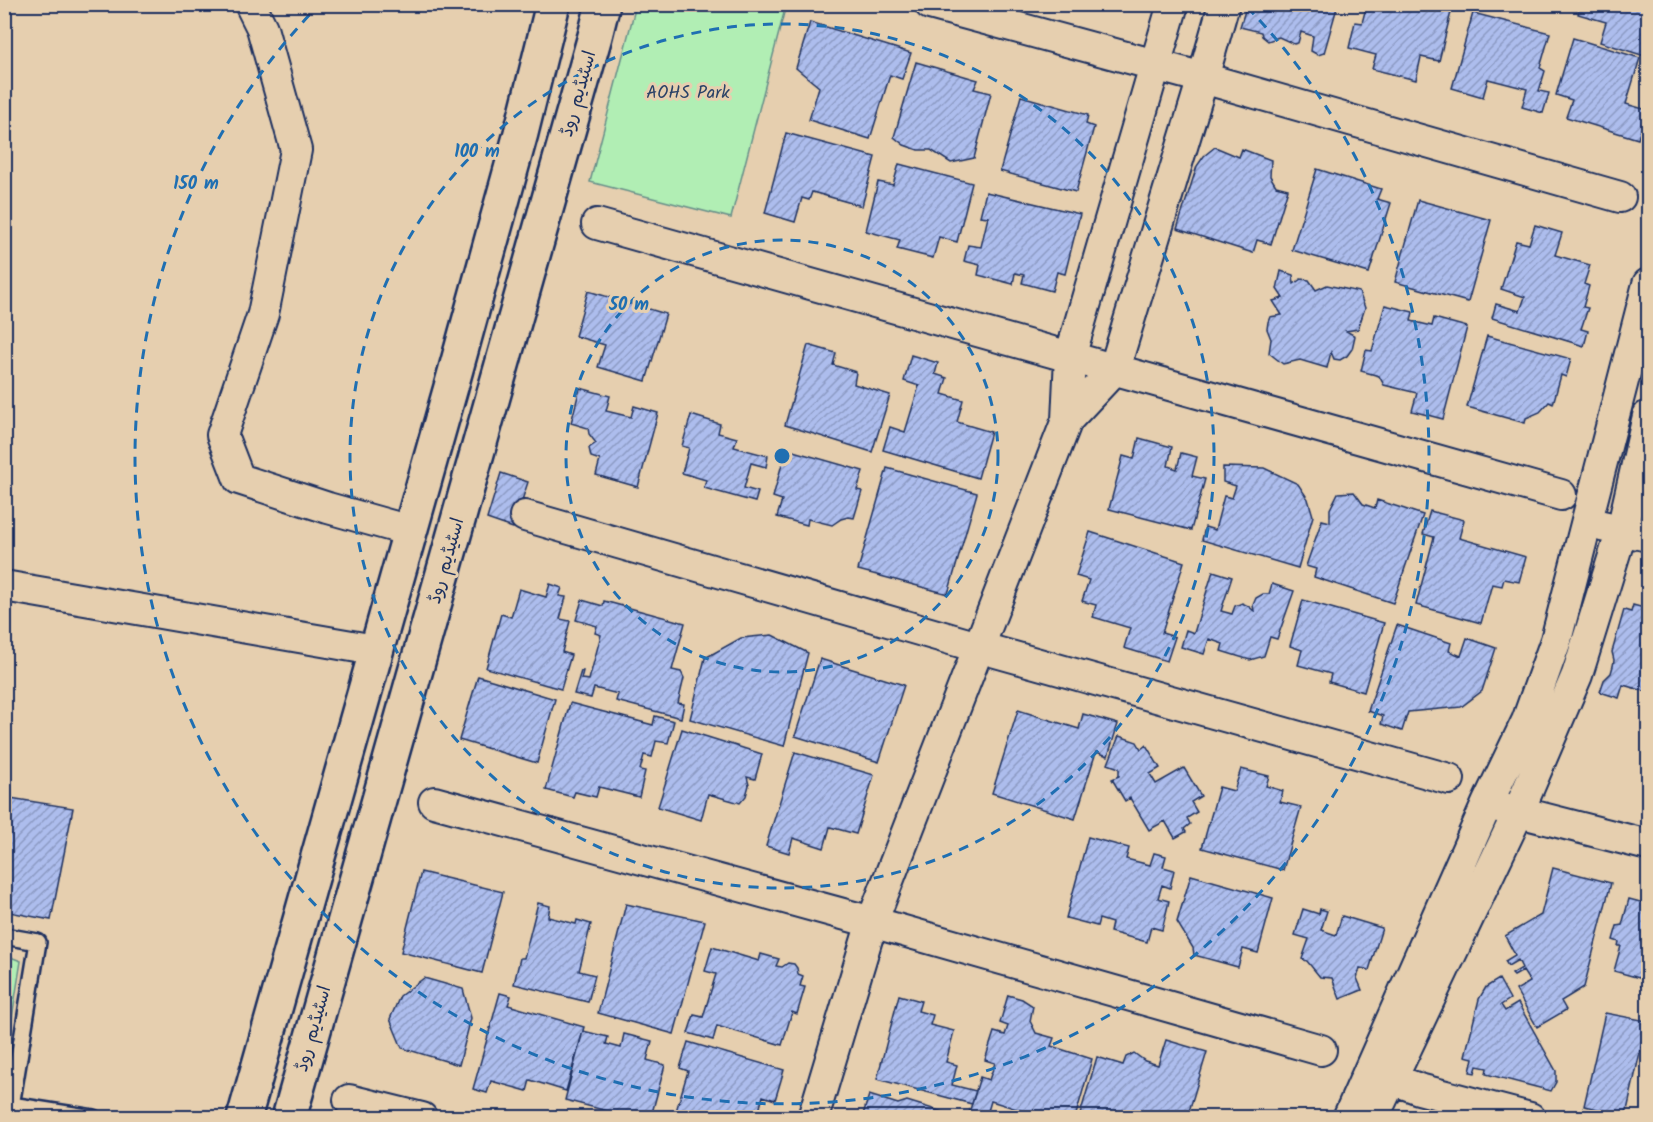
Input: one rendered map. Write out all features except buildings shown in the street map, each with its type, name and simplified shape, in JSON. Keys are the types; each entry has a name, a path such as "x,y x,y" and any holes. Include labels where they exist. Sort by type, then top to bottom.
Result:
{"main road":[{"path":"244,1118 521,133 553,4"},
{"name":"اسٹیڈیم روڈ","path":"289,1118 603,4"}],"street":[{"path":"250,4 262,28 296,150 263,314 222,435 240,479 328,508 410,531"},
{"path":"930,4 1203,78 1620,197"},
{"path":"813,1118 872,922 1067,420 1070,357 1173,4"},
{"path":"1067,420 1114,370 1224,4"},
{"path":"597,224 1561,495"},
{"path":"1373,1118 1381,1074 1487,804 1527,721 1552,650 1648,284"},
{"path":"1348,1118 1381,1074 1518,813 1577,675 1636,533 1648,416"},
{"path":"525,516 978,647 1449,779"},
{"path":"1587,523 1636,533"},
{"path":"4,586 375,650"},
{"path":"434,802 872,922 1321,1050"},
{"path":"1487,804 1648,844"},
{"path":"1381,1074 1419,1089 1530,1118"},
{"path":"349,1100 422,1118"}],"lane":[{"path":"4,936 38,942 10,1111 93,1118"}],"green space":[{"name":"AOHS Park","path":"636,5 786,5 731,218 590,182"},
{"path":"5,955 21,961 5,1062"}]}
